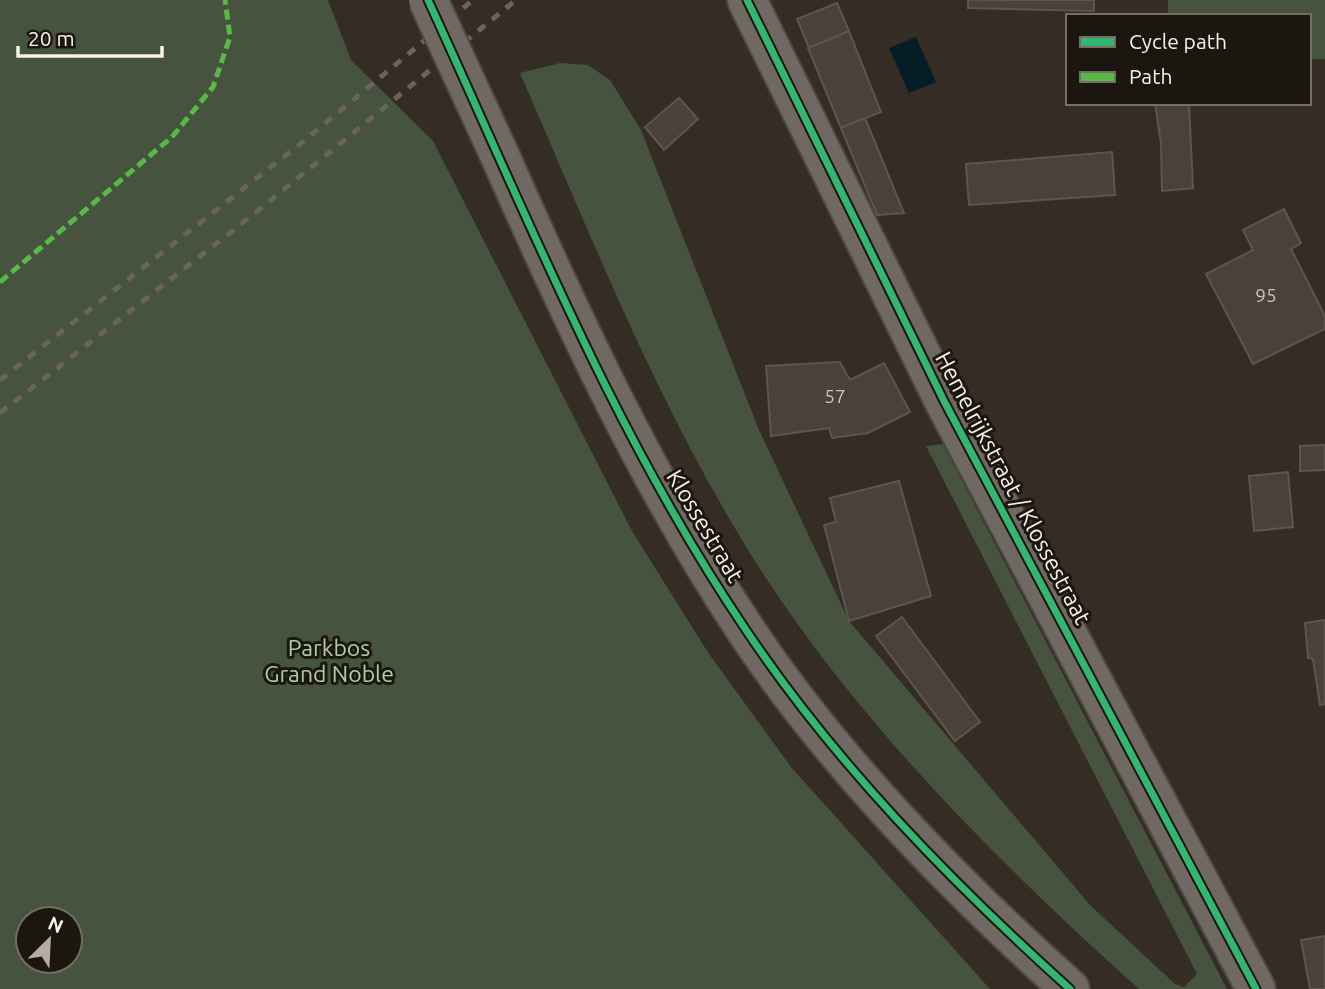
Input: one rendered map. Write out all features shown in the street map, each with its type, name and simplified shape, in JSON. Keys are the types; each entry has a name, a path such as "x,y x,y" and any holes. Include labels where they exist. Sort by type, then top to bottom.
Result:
{"street":[{"name":"Klossestraat","path":"428,0 548,264 670,510 746,632 828,739 918,840 995,921 1070,989"},
{"name":"Hemelrijkstraat / Klossestraat","path":"747,0 945,404 1256,989"}],"green space":[{"name":"Parkbos Grand Noble","path":"0,0 328,0 351,60 433,141 632,531 709,654 791,767 990,989 0,989"},
{"path":"1168,0 1325,0 1325,59 1311,59 1311,14 1168,14"},
{"path":"560,63 588,65 610,80 641,130 759,430 849,621 1091,906 1175,984 1184,987 1197,974 926,446 943,444 1227,989 1139,989 1029,887 922,777 871,719 779,598 739,535 677,423 622,308 520,73"}],"water":[{"path":"916,37 936,82 909,93 889,48"}],"building":[{"path":"968,0 1094,0 1094,11 968,8"},
{"path":"837,3 849,31 809,48 797,19"},
{"path":"849,31 881,112 841,128 808,48"},
{"path":"679,98 698,119 664,150 645,127"},
{"path":"1155,105 1189,105 1193,188 1162,191 1161,144"},
{"path":"865,118 904,213 877,215 841,128"},
{"path":"1112,152 1115,195 969,205 966,164"},
{"path":"1284,209 1301,243 1291,249 1325,316 1325,329 1253,364 1206,274 1253,250 1243,230"},
{"path":"840,362 850,380 884,363 910,412 868,433 832,438 829,428 771,436 766,366"},
{"path":"1325,445 1325,470 1300,471 1300,446"},
{"path":"1288,472 1293,527 1254,531 1249,476"},
{"path":"899,481 931,596 849,621 824,525 836,522 830,498"},
{"path":"902,617 980,722 955,741 876,636"},
{"path":"1325,620 1325,704 1320,705 1313,659 1308,658 1305,623"},
{"path":"1325,936 1325,989 1310,989 1301,940"}],"railway":[{"path":"0,380 304,141 473,0"},
{"path":"0,413 255,213 516,0"}],"marked path":[{"path":"0,282 172,137 213,87 230,37 225,0"}],"cycle path":[{"path":"428,0 537,242 613,401 698,556 746,630 817,727 856,774 939,863 1070,989"},
{"path":"747,0 945,403 1256,989"}]}
